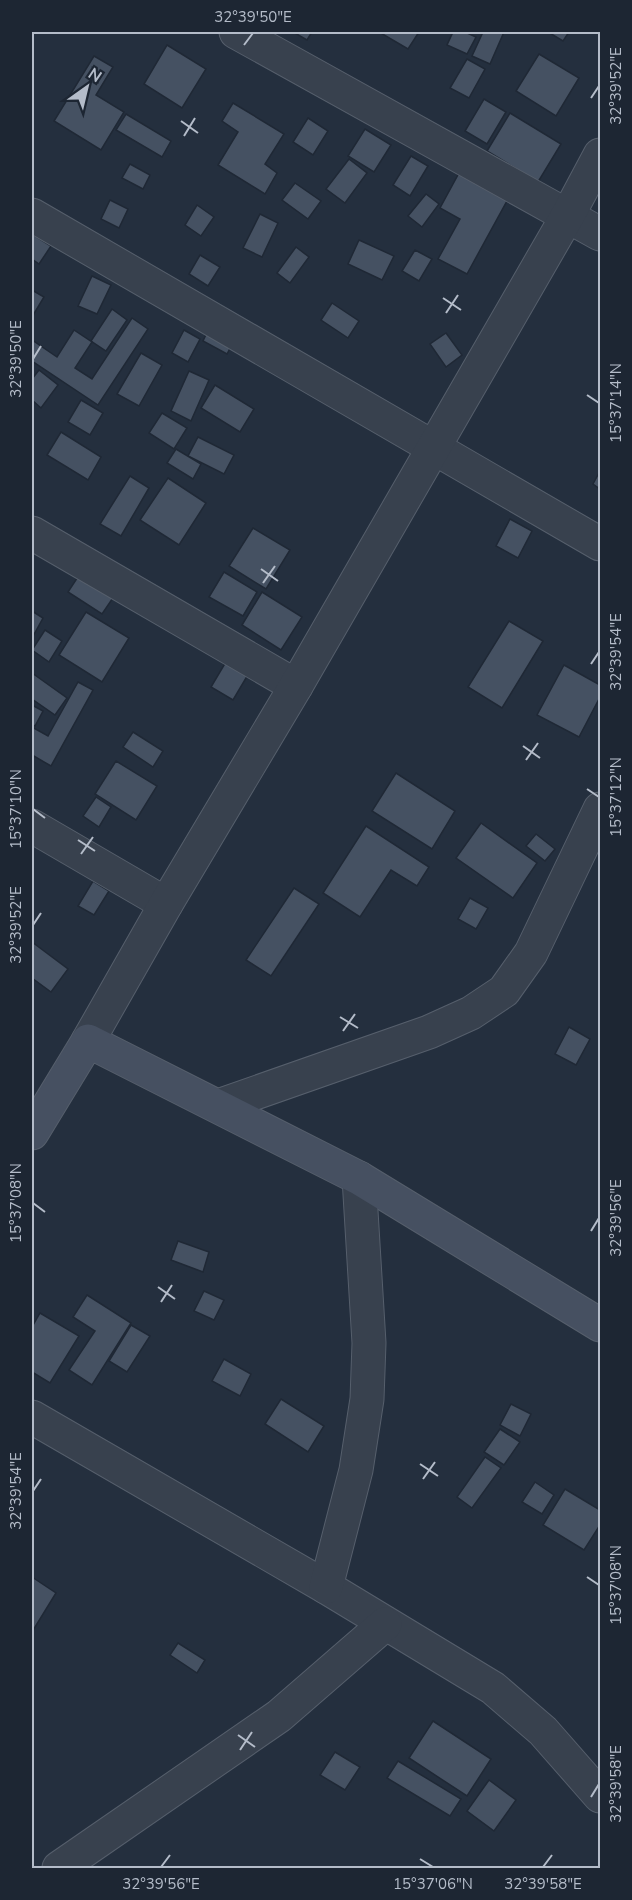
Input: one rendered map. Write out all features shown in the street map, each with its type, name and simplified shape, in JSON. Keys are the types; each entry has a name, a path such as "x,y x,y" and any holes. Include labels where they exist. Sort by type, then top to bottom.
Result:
{"street":[{"path":"236,32 600,234"},
{"path":"32,1132 88,1041 166,904 296,686 568,215 600,155"},
{"path":"32,215 600,544"},
{"path":"32,534 296,686"},
{"path":"218,1106 429,1032 471,1013 504,991 531,953 589,860 600,809"},
{"path":"32,826 166,904"},
{"path":"88,1041 359,1178 600,1325"},
{"path":"326,1587 356,1470 367,1399 369,1343 359,1178"},
{"path":"32,1417 326,1587 493,1688 543,1731 600,1796"},
{"path":"59,1869 279,1716 385,1624"}],"building":[{"path":"293,32 312,32 307,40"},
{"path":"379,32 419,32 408,49"},
{"path":"453,32 465,32 476,37 467,54 447,45"},
{"path":"483,32 504,32 490,64 472,56"},
{"path":"548,32 569,32 563,41"},
{"path":"167,45 206,69 182,108 144,84"},
{"path":"539,54 579,78 556,116 516,91"},
{"path":"94,56 113,67 96,95 124,112 101,150 54,121"},
{"path":"467,59 485,69 469,98 450,88"},
{"path":"484,99 506,112 487,144 465,131"},
{"path":"233,103 284,134 265,164 277,173 265,194 218,165 238,132 222,121"},
{"path":"510,113 561,144 538,182 487,151"},
{"path":"126,114 171,141 162,157 116,130"},
{"path":"308,118 328,131 313,155 293,142"},
{"path":"365,129 391,145 374,172 348,156"},
{"path":"411,156 428,166 410,196 393,185"},
{"path":"349,159 367,173 345,203 326,189"},
{"path":"130,164 150,175 143,189 122,178"},
{"path":"459,173 508,199 467,274 438,259 460,219 440,208"},
{"path":"295,183 321,201 308,219 282,200"},
{"path":"426,194 439,204 422,227 408,216"},
{"path":"110,200 128,209 119,228 101,219"},
{"path":"197,205 214,217 201,236 185,225"},
{"path":"260,214 278,223 262,257 243,248"},
{"path":"32,234 51,246 39,264 32,259"},
{"path":"359,240 394,256 382,280 348,264"},
{"path":"296,247 309,257 290,283 277,273"},
{"path":"415,250 432,259 419,281 402,271"},
{"path":"200,255 220,267 208,286 189,274"},
{"path":"92,276 111,285 97,314 78,306"},
{"path":"32,290 44,297 32,317"},
{"path":"332,303 359,321 348,338 321,320"},
{"path":"112,309 127,320 106,351 91,341"},
{"path":"132,318 148,329 98,405 32,361 32,340 57,357 74,330 92,342 75,368 92,379"},
{"path":"210,326 235,339 227,354 203,341"},
{"path":"184,330 200,339 188,362 172,353"},
{"path":"446,333 462,355 446,367 430,344"},
{"path":"141,353 162,365 139,406 117,394"},
{"path":"39,370 58,385 41,408 32,400 32,379"},
{"path":"189,371 209,380 191,421 171,411"},
{"path":"215,385 254,409 240,432 201,408"},
{"path":"81,400 103,413 90,435 68,422"},
{"path":"162,413 187,428 174,449 149,433"},
{"path":"61,432 101,457 88,480 47,455"},
{"path":"198,437 234,455 224,474 188,456"},
{"path":"176,449 201,464 193,479 167,463"},
{"path":"600,471 600,489 593,484"},
{"path":"130,476 149,488 121,536 100,524"},
{"path":"168,478 206,503 179,545 140,520"},
{"path":"510,519 532,531 518,558 496,546"},
{"path":"253,528 290,550 266,589 229,566"},
{"path":"83,569 117,592 102,614 68,592"},
{"path":"224,572 257,592 243,616 209,597"},
{"path":"262,592 302,617 281,650 242,625"},
{"path":"32,611 43,618 32,638"},
{"path":"86,612 129,638 102,682 59,655"},
{"path":"509,621 543,641 502,708 468,687"},
{"path":"45,630 62,641 49,662 32,650"},
{"path":"227,660 249,673 233,700 211,687"},
{"path":"564,665 600,685 600,697 579,737 537,715"},
{"path":"32,673 67,698 55,715 32,699"},
{"path":"78,682 93,690 51,766 32,755 32,727 48,736"},
{"path":"32,705 43,711 35,726 32,724"},
{"path":"133,732 163,751 153,767 123,747"},
{"path":"116,761 157,786 136,820 95,794"},
{"path":"396,773 455,811 432,849 372,811"},
{"path":"96,797 111,807 99,827 83,816"},
{"path":"481,823 537,863 513,898 456,858"},
{"path":"366,826 429,867 417,886 391,870 360,917 323,893"},
{"path":"536,834 555,849 545,861 526,846"},
{"path":"93,881 109,891 94,915 78,906"},
{"path":"294,888 319,904 271,976 246,960"},
{"path":"470,898 488,908 476,929 458,919"},
{"path":"32,942 68,969 51,992 32,978"},
{"path":"569,1027 590,1039 576,1065 555,1054"},
{"path":"178,1241 209,1252 203,1272 171,1260"},
{"path":"204,1291 224,1300 214,1320 194,1311"},
{"path":"87,1295 131,1323 92,1385 69,1370 95,1331 73,1317"},
{"path":"40,1313 79,1336 50,1383 32,1372 32,1327"},
{"path":"131,1325 150,1336 127,1372 109,1361"},
{"path":"224,1359 251,1374 240,1396 212,1381"},
{"path":"281,1399 324,1426 308,1452 265,1424"},
{"path":"511,1404 531,1414 520,1436 500,1425"},
{"path":"500,1429 520,1442 504,1465 484,1452"},
{"path":"485,1457 501,1468 472,1508 457,1497"},
{"path":"535,1482 554,1495 542,1514 522,1502"},
{"path":"565,1489 600,1510 600,1525 584,1550 543,1525"},
{"path":"32,1577 56,1593 32,1632"},
{"path":"178,1643 205,1660 197,1673 170,1655"},
{"path":"433,1721 491,1759 467,1796 409,1758"},
{"path":"335,1752 360,1767 345,1790 320,1775"},
{"path":"398,1761 461,1799 450,1816 387,1778"},
{"path":"489,1780 516,1800 494,1831 467,1811"}]}
